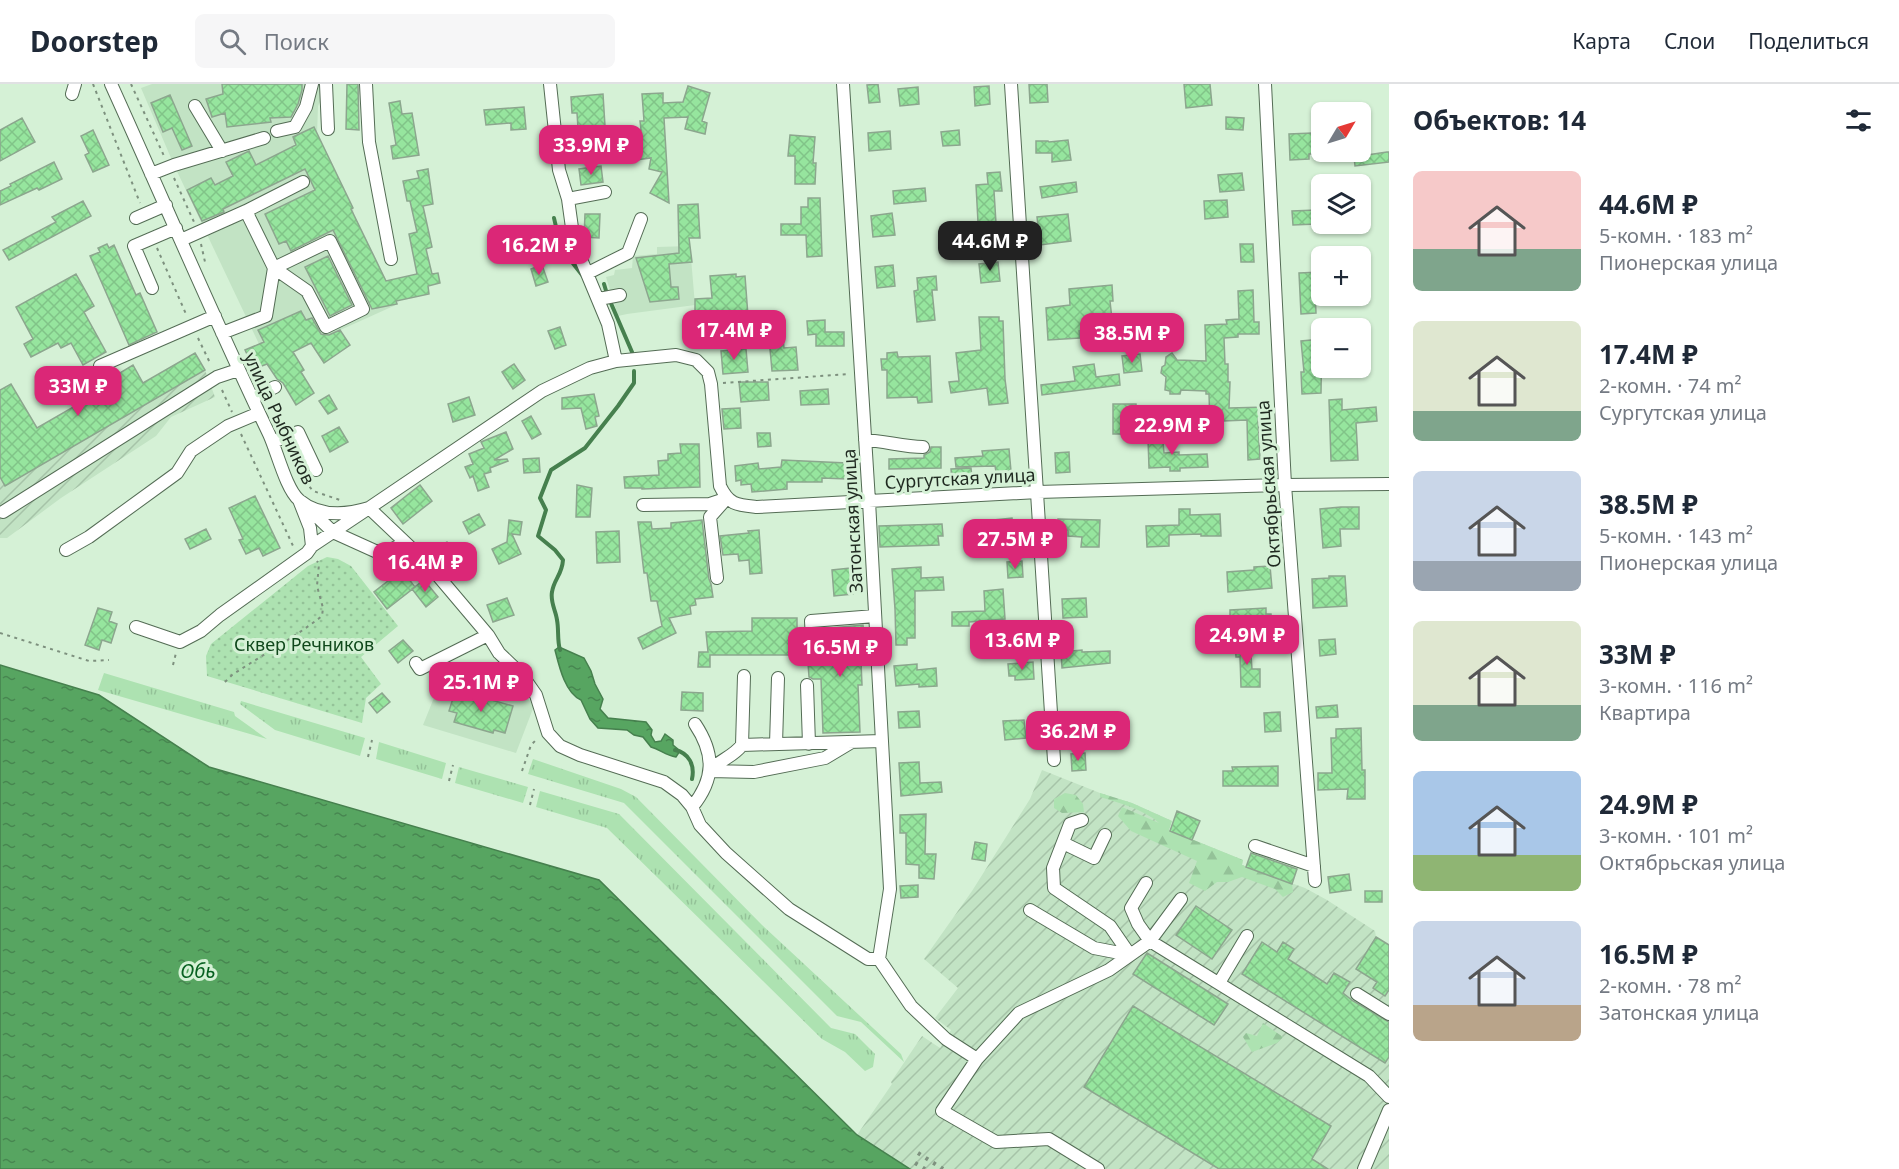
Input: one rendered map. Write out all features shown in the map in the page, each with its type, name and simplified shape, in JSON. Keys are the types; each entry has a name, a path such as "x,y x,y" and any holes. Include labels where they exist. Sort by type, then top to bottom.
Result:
{"street":[{"name":"улица Рыбников","path":"111,84 238,370 259,413 279,439 290,488 299,500 317,510 337,514 354,513 369,508 542,391 590,368 616,361"},
{"path":"277,131 295,127 306,107 312,84"},
{"path":"326,84 328,129"},
{"path":"366,84 369,142 391,259"},
{"path":"550,84 559,170 568,199 573,235 608,324 616,361 676,355 696,360 708,372 720,486 726,499"},
{"name":"Затонская улица","path":"843,84 890,889 879,959"},
{"path":"1011,84 1054,760"},
{"name":"Октябрьская улица","path":"1265,84 1285,485 1315,881"},
{"path":"195,106 222,151"},
{"path":"152,174 264,138"},
{"path":"152,288 134,246 178,234 199,232 303,182"},
{"path":"568,199 605,192"},
{"path":"136,218 166,206"},
{"path":"246,211 274,268 307,291 326,327 363,309 330,241 274,268"},
{"path":"588,273 628,253 641,219"},
{"path":"222,333 266,316 274,268"},
{"path":"599,299 620,295"},
{"path":"100,366 215,316"},
{"path":"3,512 217,377 238,370"},
{"path":"252,398 275,387"},
{"path":"66,550 89,537 177,473 191,451 228,426 259,413"},
{"path":"279,439 298,432 316,470"},
{"path":"865,440 923,447"},
{"name":"Сургутская улица","path":"726,499 741,506 757,507 1038,492 1389,484"},
{"path":"644,505 710,504 726,499"},
{"path":"717,578 710,518 726,499"},
{"path":"299,500 333,532 375,551 388,551 405,543"},
{"path":"299,500 310,528 309,549"},
{"path":"136,627 180,642 201,631 309,549 369,508 428,564 488,635 499,653 522,675 536,695 548,733 560,746 580,755 664,782 682,795 692,807 700,825 726,853 789,909 868,959 879,959 911,1006 946,1039 977,1059"},
{"path":"813,657 812,621 875,616"},
{"path":"416,663 420,669 488,635"},
{"path":"710,771 716,763 735,754 742,745 744,676"},
{"path":"776,744 778,678"},
{"path":"807,685 809,744"},
{"path":"692,807 708,783 710,771 705,739 694,724"},
{"path":"742,745 882,741"},
{"path":"710,771 754,772 825,758 851,742"},
{"path":"1082,820 1070,824 1053,868 1054,888 1110,926 1130,955"},
{"path":"1063,843 1094,858 1106,835"},
{"path":"1255,846 1314,866"},
{"path":"1146,883 1131,908 1138,924 1150,941 1370,1076 1389,1097"},
{"path":"1098,1169 1049,1139 996,1142 942,1111 977,1059 1019,1013 1109,970 1150,941 1181,899"},
{"path":"1030,910 1094,948 1130,955"},
{"path":"1219,983 1247,936"},
{"path":"1357,994 1389,1014"},
{"path":"1364,1169 1389,1110"}],"path":[{"path":"131,84 199,232 205,265"},
{"path":"711,384 861,373"},
{"path":"279,439 313,491 345,500"},
{"path":"225,682 282,642 299,634 322,616 323,608 317,586 319,564 309,549 294,548"},
{"path":"0,633 89,661 109,660"},
{"path":"522,771 531,745 540,736 548,733"},
{"path":"368,757 372,741"},
{"path":"448,781 453,765"},
{"path":"530,805 534,789"}],"shaded area":[{"path":"152,84 321,84 317,135 398,304 254,369 245,350 259,344 174,165 141,88"},
{"path":"690,246 695,305 618,316 606,277 614,275 615,270 632,268 633,256 657,254 657,247"},
{"path":"195,353 205,370 215,397 171,417 156,436 61,498 7,538 0,538 0,466"},
{"path":"466,663 512,679 534,706 516,753 423,725 446,668"},
{"path":"1042,770 1132,803 1172,821 1169,830 1243,860 1242,865 1305,888 1375,931 1376,937 1389,945 1389,1169 910,1169 857,1135 922,1036 940,1048 951,1030 935,1018 958,988 924,959 972,891 1030,799"}],"green space":[{"name":"Сквер Речников","path":"327,557 338,559 351,566 398,626 361,657 381,684 366,698 362,723 207,676 206,656 211,644 308,566"},
{"path":"104,673 234,712 235,716 267,739 98,690"},
{"path":"241,701 365,738 360,756 275,730 240,704"},
{"path":"379,742 446,763 442,779 376,759"},
{"path":"533,759 621,789 636,797 762,925 901,1054 904,1062 861,1022 837,1016 624,803 528,774"},
{"path":"459,767 528,787 523,803 455,783"},
{"path":"540,791 619,814 831,1028 855,1034 875,1054 873,1067 865,1071 845,1052 822,1039 607,828 536,807"},
{"path":"1065,793 1076,795 1083,804 1084,812 1062,813 1054,808 1054,799"},
{"path":"1100,793 1132,803 1172,821 1169,830 1243,860 1242,865 1292,884 1293,892 1283,897 1275,889 1242,877 1228,882 1217,882 1205,891 1189,883 1197,861 1131,831 1118,816 1122,807 1159,823 1139,810 1100,797"},
{"path":"1263,1023 1283,1037 1277,1043 1252,1052 1243,1037 1246,1033 1257,1036"}],"water":[{"path":"559,647 584,658 603,699 600,709 608,718 646,722 652,730 651,735 655,742 661,741 665,734 673,740 673,745 680,751 676,757 651,747 643,737 627,730 598,728 590,719 581,700 567,685 555,650"},
{"name":"Обь","path":"0,665 99,695 209,767 599,880 857,1135 910,1169 0,1169"}],"building":[{"path":"222,84 302,84 302,90 291,117 270,118 271,122 227,127 225,113 212,117 206,99 223,94"},
{"path":"347,84 358,84 359,130 346,129"},
{"path":"878,84 880,102 869,103 867,85"},
{"path":"1029,84 1047,84 1048,102 1030,103"},
{"path":"1184,84 1210,84 1212,105 1186,108"},
{"path":"688,86 710,93 702,121 707,123 705,134 685,129 688,117 664,118 669,203 650,193 662,172 649,169 651,158 613,163 610,133 641,130 640,121 644,121 642,94 663,93 663,103 683,102"},
{"path":"989,86 990,104 975,106 974,87"},
{"path":"918,87 919,104 900,106 898,89"},
{"path":"603,94 605,126 578,128 577,113 572,113 571,97"},
{"path":"170,95 192,146 182,150 172,128 163,132 151,103"},
{"path":"400,101 402,114 412,113 419,155 393,159 391,146 396,145 389,103"},
{"path":"524,107 526,129 511,130 511,123 486,125 484,110"},
{"path":"1226,117 1244,118 1243,130 1226,129"},
{"path":"22,118 35,142 0,161 0,130"},
{"path":"314,127 386,281 417,274 409,234 417,232 403,181 419,178 417,171 428,169 433,204 423,206 432,247 426,249 432,274 438,273 440,283 428,286 429,294 372,309 333,230 291,251 286,241 279,244 265,214 315,190 305,169 223,209 224,212 202,221 187,190 211,178 215,185 233,176 226,162 249,151 256,165 296,145 293,137"},
{"path":"93,130 109,165 93,172 85,155 89,153 81,136"},
{"path":"959,130 960,145 943,146 941,132"},
{"path":"890,131 891,149 869,151 868,133"},
{"path":"1311,133 1309,159 1290,160 1289,134"},
{"path":"790,135 815,137 813,163 816,163 815,184 795,184 795,156 788,156"},
{"path":"1068,140 1071,160 1052,162 1052,153 1036,153 1036,141"},
{"path":"1389,152 1389,162 1355,166 1355,162 1371,162 1371,155"},
{"path":"54,162 62,179 0,205 0,191"},
{"path":"601,166 603,182 581,185 579,169"},
{"path":"1000,172 1002,191 994,191 996,223 999,223 1001,239 979,241 976,185 988,184 987,173"},
{"path":"1242,173 1244,190 1220,192 1218,175"},
{"path":"1076,182 1077,192 1042,198 1040,187"},
{"path":"925,188 926,201 894,204 893,191"},
{"path":"808,198 820,198 822,256 807,257 806,235 781,235 781,224 801,224 801,207 808,207"},
{"path":"1227,200 1228,217 1205,219 1204,201"},
{"path":"83,201 91,216 9,260 3,250 56,222 52,217"},
{"path":"698,204 700,238 689,238 692,262 669,264 671,287 678,287 679,299 650,302 636,258 679,253 678,205"},
{"path":"1311,210 1311,224 1293,225 1292,211"},
{"path":"892,213 895,235 873,237 871,216"},
{"path":"585,214 600,214 599,238 584,237"},
{"path":"1068,214 1071,241 1040,245 1037,217"},
{"path":"107,244 109,248 114,245 136,295 140,293 157,332 129,345 90,256 100,252 98,248"},
{"path":"1240,244 1253,244 1254,262 1241,262"},
{"path":"328,256 352,305 330,316 305,267"},
{"path":"998,262 1000,281 981,283 979,264"},
{"path":"542,265 548,282 536,286 531,269"},
{"path":"893,265 895,286 877,288 875,267"},
{"path":"1311,272 1311,306 1316,306 1316,313 1301,314 1299,273"},
{"path":"76,274 94,306 84,312 106,352 83,365 71,343 61,348 58,343 31,357 24,344 33,339 16,307"},
{"path":"736,274 736,277 745,276 748,316 726,317 727,336 717,336 717,331 695,332 695,299 712,298 710,276"},
{"path":"936,276 937,290 932,290 935,320 917,322 914,291 918,290 917,278"},
{"path":"1112,285 1113,301 1110,301 1113,328 1079,331 1080,338 1048,340 1046,308 1070,305 1069,289"},
{"path":"1253,290 1254,322 1259,322 1259,334 1238,334 1238,337 1224,338 1225,364 1228,364 1228,382 1230,382 1229,408 1267,407 1267,419 1258,419 1260,459 1248,460 1247,420 1210,424 1209,394 1206,394 1206,391 1181,390 1180,394 1170,394 1170,391 1165,390 1166,377 1161,373 1166,357 1172,353 1177,360 1206,361 1205,325 1227,324 1226,320 1239,319 1238,291"},
{"path":"301,311 306,320 312,318 321,334 329,335 340,330 350,345 324,363 311,343 293,352 304,370 301,372 314,393 296,405 283,383 277,379 267,364 254,369 245,350 264,342 258,330"},
{"path":"979,317 999,317 999,321 1003,321 1008,403 989,405 987,388 951,393 949,382 959,381 956,353 981,350"},
{"path":"825,320 825,332 844,332 844,346 816,346 816,334 808,335 807,321"},
{"path":"782,326 784,348 796,347 798,370 772,371 768,327"},
{"path":"560,327 566,345 555,349 548,331"},
{"path":"1311,340 1311,378 1321,378 1321,393 1302,394 1301,372 1304,372 1301,341"},
{"path":"746,349 748,372 723,374 721,351"},
{"path":"897,352 898,357 930,356 932,402 918,403 917,397 887,398 887,370 882,370 881,359 887,359 887,353"},
{"path":"195,353 205,370 5,486 0,477 0,390 11,384 37,428 103,390 100,385 133,365 143,383"},
{"path":"1140,354 1142,371 1124,373 1122,356"},
{"path":"514,364 525,380 513,389 502,372"},
{"path":"1094,364 1096,377 1119,374 1120,385 1042,395 1041,385 1075,381 1073,367"},
{"path":"739,382 768,382 769,400 741,402"},
{"path":"828,389 829,404 801,405 800,391"},
{"path":"594,394 599,416 595,417 597,426 586,429 581,408 562,409 562,398"},
{"path":"329,395 337,409 328,414 319,401"},
{"path":"469,397 475,415 453,422 448,404"},
{"path":"1342,399 1342,410 1376,407 1377,421 1356,423 1358,460 1331,461 1329,400"},
{"path":"1113,404 1136,404 1137,425 1124,425 1124,434 1113,434"},
{"path":"740,408 741,428 724,429 722,409"},
{"path":"531,416 541,434 532,439 522,421"},
{"path":"339,427 348,442 330,452 322,436"},
{"path":"1152,431 1162,431 1164,453 1207,454 1208,467 1180,468 1180,471 1170,471 1170,467 1149,468 1148,439 1151,439"},
{"path":"506,432 513,449 494,460 507,459 508,461 490,468 491,472 484,474 489,487 478,491 473,476 470,478 465,467 473,464 469,454 484,448 481,442"},
{"path":"757,433 770,433 771,446 758,447"},
{"path":"680,444 699,444 700,487 625,488 624,477 659,475 658,461 668,460 668,454 681,453"},
{"path":"931,447 941,447 941,468 889,469 889,459 924,458 924,455 930,452"},
{"path":"1009,449 1011,471 996,472 995,466 956,467 955,458 983,456 982,451"},
{"path":"1069,452 1070,472 1056,473 1055,453"},
{"path":"539,458 540,472 524,473 523,459"},
{"path":"782,460 847,463 847,479 822,478 822,482 787,482 787,489 752,492 751,484 741,485 741,480 736,481 735,466 758,463 759,469 781,467"},
{"path":"971,468 972,478 952,479 951,469"},
{"path":"420,485 432,501 403,524 391,508"},
{"path":"577,485 592,488 590,517 576,517"},
{"path":"255,496 280,548 263,556 259,548 246,554 239,540 243,539 229,508"},
{"path":"1359,507 1359,529 1340,529 1341,546 1323,548 1320,509"},
{"path":"1179,509 1190,509 1190,515 1220,514 1221,536 1169,535 1169,546 1147,547 1146,526 1179,525"},
{"path":"479,514 485,525 469,534 463,522"},
{"path":"1012,518 1014,536 996,538 994,520"},
{"path":"1058,519 1100,520 1099,547 1081,547 1082,537 1068,536 1068,530 1058,530"},
{"path":"509,520 522,522 520,535 512,534 521,554 499,564 492,549 507,542"},
{"path":"702,520 713,597 695,599 696,605 690,606 691,614 669,618 676,633 643,649 638,638 662,626 657,601 651,601 647,573 644,573 638,522 651,522 652,529 671,528 671,523"},
{"path":"942,524 943,536 938,536 939,545 880,547 879,526"},
{"path":"206,529 211,539 190,549 185,539"},
{"path":"759,530 762,573 750,574 749,560 739,561 738,554 723,555 720,536"},
{"path":"619,531 620,562 597,563 596,532"},
{"path":"447,542 449,546 454,543 465,563 447,573 433,550"},
{"path":"1022,561 1023,577 1008,578 1007,562"},
{"path":"1270,566 1272,588 1228,592 1227,572"},
{"path":"921,567 921,578 943,577 944,590 915,591 915,638 907,638 907,645 896,645 892,569"},
{"path":"850,568 853,594 834,596 832,570"},
{"path":"402,570 415,587 387,609 374,592"},
{"path":"1329,576 1345,576 1347,606 1313,608 1312,579 1329,578"},
{"path":"424,580 438,597 426,607 412,589"},
{"path":"1003,589 1005,619 969,622 969,626 952,626 952,612 985,611 984,591"},
{"path":"507,598 514,615 493,622 487,605"},
{"path":"1086,598 1087,617 1063,618 1062,599"},
{"path":"98,608 112,612 109,621 117,624 111,643 102,640 99,650 85,645"},
{"path":"1266,608 1266,614 1271,614 1273,647 1252,649 1251,620 1230,621 1230,610"},
{"path":"752,618 797,618 797,655 710,655 710,667 698,667 699,652 708,652 706,632 752,631"},
{"path":"863,625 864,638 860,638 862,685 858,685 860,732 823,733 821,679 809,677 808,663 814,665 820,662 820,629"},
{"path":"1335,639 1336,654 1320,656 1319,640"},
{"path":"403,640 413,651 398,663 389,651"},
{"path":"1250,641 1252,669 1260,669 1260,687 1241,687 1240,657 1236,657 1235,642"},
{"path":"1082,650 1082,652 1110,651 1110,663 1062,668 1061,652"},
{"path":"1033,662 1034,679 1015,680 1015,676 1009,676 1008,664"},
{"path":"917,664 917,670 936,668 937,686 919,687 919,684 896,686 894,666"},
{"path":"463,692 513,706 505,733 494,730 493,733 454,722 457,713 449,711 454,695 461,696"},
{"path":"682,692 703,693 703,711 681,710"},
{"path":"382,693 390,702 377,713 369,703"},
{"path":"1337,705 1338,717 1317,718 1316,707"},
{"path":"919,711 920,727 899,728 898,712"},
{"path":"1280,712 1281,731 1265,732 1264,713"},
{"path":"1024,720 1026,738 1005,740 1003,721"},
{"path":"1110,728 1111,739 1092,741 1091,729"},
{"path":"1361,728 1365,799 1347,799 1348,789 1318,790 1318,773 1332,773 1331,738 1336,738 1336,729"},
{"path":"1085,753 1086,770 1072,771 1071,754"},
{"path":"919,762 920,783 941,782 942,792 901,796 899,763"},
{"path":"1278,766 1278,786 1223,786 1223,771 1233,771 1232,767"},
{"path":"1177,811 1200,821 1192,840 1170,831"},
{"path":"926,814 925,854 936,854 934,879 919,878 919,865 906,864 906,833 900,833 900,815"},
{"path":"975,842 987,844 985,861 972,859"},
{"path":"1251,853 1297,869 1292,884 1246,867"},
{"path":"1349,874 1351,890 1330,893 1328,877"},
{"path":"918,885 918,897 901,898 900,886"},
{"path":"1365,891 1382,891 1382,902 1365,902"},
{"path":"1196,906 1232,930 1212,959 1176,935"},
{"path":"1376,937 1389,945 1389,990 1385,996 1373,988 1377,982 1356,969"},
{"path":"1262,942 1277,952 1283,942 1294,949 1288,959 1327,984 1334,973 1350,982 1343,993 1389,1022 1389,1057 1385,1063 1242,974"},
{"path":"1147,953 1228,1004 1214,1025 1133,974"},
{"path":"1133,1006 1331,1126 1312,1159 1328,1169 1219,1169 1084,1087"}],"waterway":[{"path":"554,218 564,249 582,275"},
{"path":"604,284 607,294"},
{"path":"610,301 632,352"},
{"path":"560,650 552,596 563,560 538,536 546,510 540,498 551,470 585,448 618,406 634,383 634,371"},
{"path":"675,750 690,760 693,769 692,779"}],"railway":[{"path":"918,1153 943,1169"},
{"path":"915,1163 925,1169"}]}
